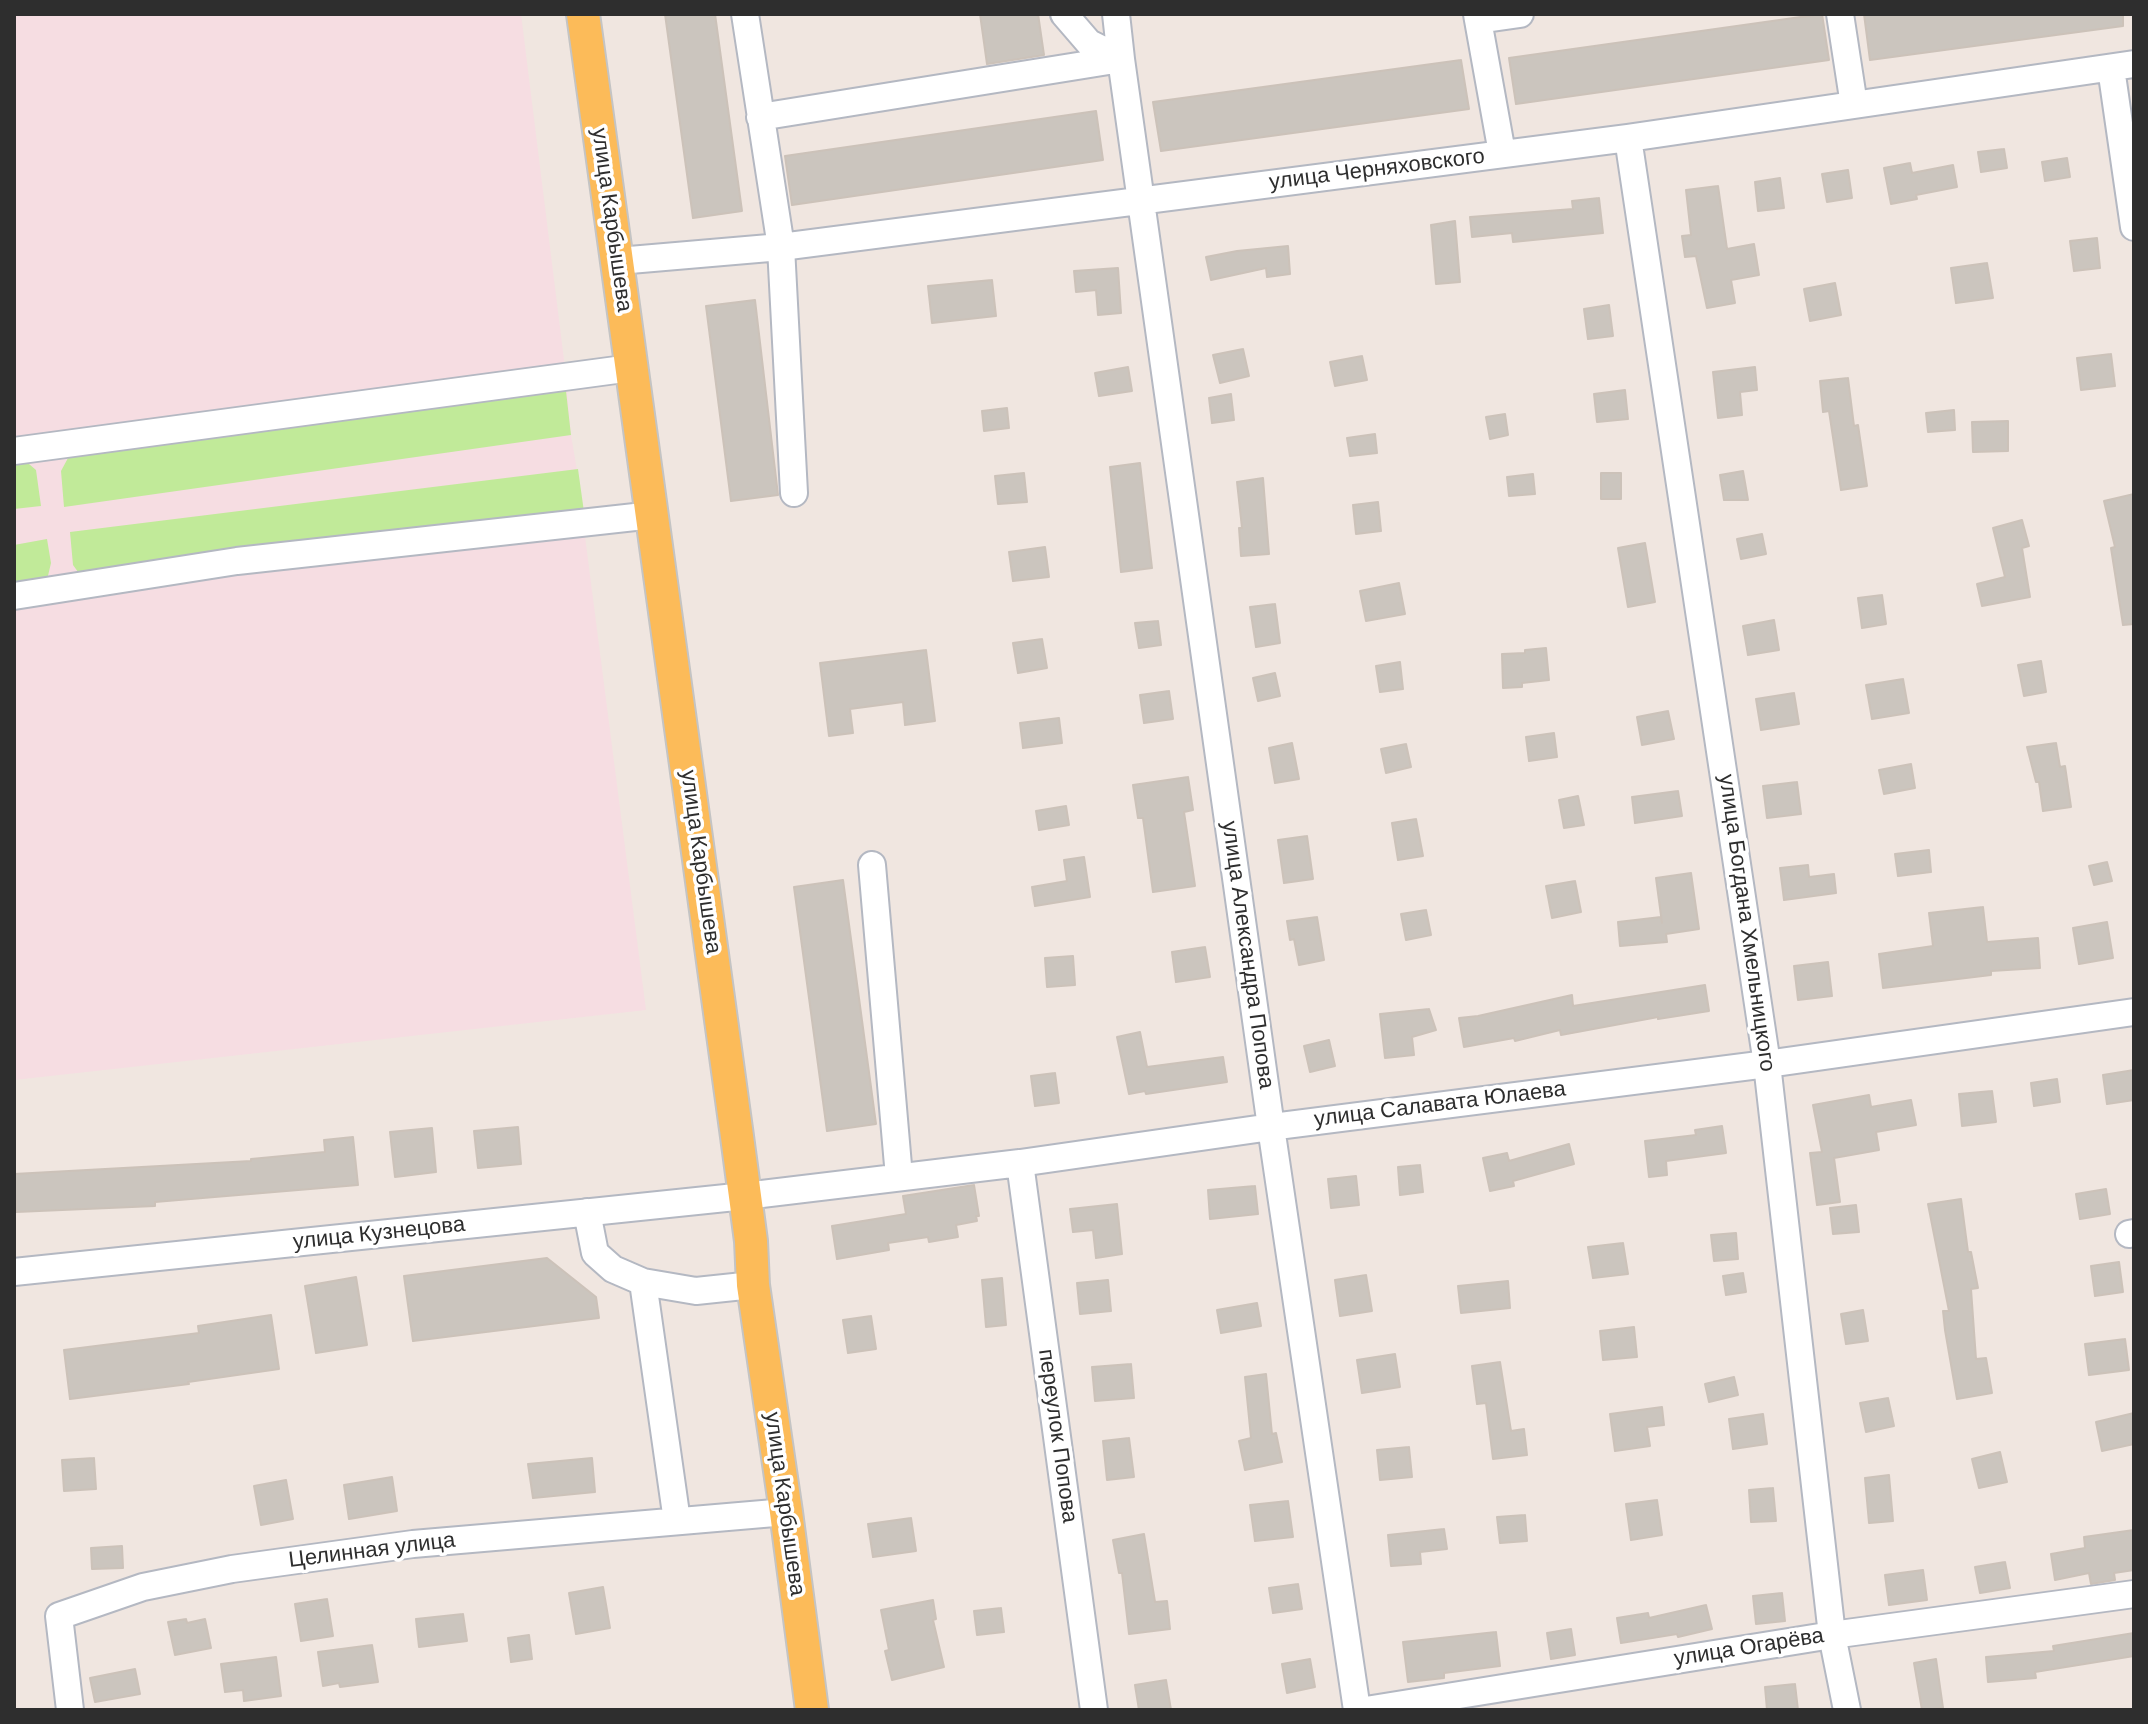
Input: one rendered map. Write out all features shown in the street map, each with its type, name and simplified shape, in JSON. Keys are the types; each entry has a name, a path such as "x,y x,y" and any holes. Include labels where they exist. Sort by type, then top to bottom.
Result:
{"main road":[{"name":"улица Карбышева","path":"583,14 812,1710"}],"street":[{"path":"745,14 781,247 794,493"},
{"path":"1064,14 1089,43 1121,59"},
{"name":"улица Александра Попова","path":"1116,14 1271,1127 1357,1710"},
{"path":"1502,153 1479,16 1520,14"},
{"path":"1840,14 1854,105"},
{"path":"760,117 1121,59"},
{"name":"улица Черняховского","path":"618,261 781,247 1628,138 2122,66"},
{"path":"2122,66 2134,227"},
{"name":"улица Богдана Хмельницкого","path":"1628,138 1767,1064 1832,1635 1847,1710"},
{"path":"14,451 631,368"},
{"path":"14,596 237,561 653,515"},
{"path":"872,865 899,1177"},
{"name":"улица Салавата Юлаева","path":"745,1196 1020,1163 2134,1012"},
{"name":"переулок Попова","path":"1020,1163 1094,1710"},
{"name":"улица Кузнецова","path":"14,1272 745,1196"},
{"path":"587,1212 595,1253 613,1269 643,1282 696,1291 753,1285"},
{"path":"643,1282 677,1521"},
{"name":"Целинная улица","path":"70,1710 59,1616 143,1587 232,1569 413,1544 786,1512"},
{"name":"улица Огарёва","path":"1366,1710 1832,1635 2134,1594"}],"shaded area":[{"path":"14,14 521,14 571,435 584,512 646,1010 14,1080"}],"green space":[{"path":"566,391 571,435 64,507 61,471 68,458 82,452"},
{"path":"14,462 29,464 36,470 41,506 14,509"},
{"path":"578,469 584,512 81,576 73,565 70,532"},
{"path":"47,539 51,563 47,580 14,590 14,545"}],"building":[{"path":"665,14 715,14 742,211 693,218"},
{"path":"980,14 1038,14 1044,55 987,64"},
{"path":"1822,14 1829,60 1516,104 1509,58"},
{"path":"1864,14 2123,14 2123,26 1870,60"},
{"path":"1461,60 1469,109 1161,151 1153,102"},
{"path":"1096,111 1103,160 792,205 785,156"},
{"path":"2004,149 2007,168 1981,172 1978,152"},
{"path":"2067,158 2070,177 2045,181 2042,162"},
{"path":"1910,163 1912,173 1953,165 1957,187 1916,195 1917,199 1891,204 1884,168"},
{"path":"1848,170 1852,198 1827,202 1822,174"},
{"path":"1780,178 1784,208 1758,211 1755,182"},
{"path":"1718,186 1727,249 1754,244 1759,275 1731,280 1735,303 1707,308 1696,256 1685,257 1682,236 1691,235 1686,190"},
{"path":"1599,198 1603,233 1513,242 1512,233 1472,237 1470,217 1573,209 1572,201"},
{"path":"1455,221 1460,282 1436,284 1431,225"},
{"path":"2097,238 2100,268 2074,271 2070,241"},
{"path":"1288,246 1290,274 1267,277 1266,268 1211,280 1206,257"},
{"path":"1987,263 1993,298 1956,303 1951,268"},
{"path":"1118,268 1121,313 1098,315 1096,290 1076,292 1074,271"},
{"path":"992,280 996,316 932,323 928,286"},
{"path":"1835,283 1841,315 1810,321 1804,289"},
{"path":"755,300 778,495 731,501 706,306"},
{"path":"1609,305 1613,336 1588,339 1584,309"},
{"path":"1243,349 1249,376 1220,383 1213,355"},
{"path":"2111,354 2115,386 2081,390 2077,358"},
{"path":"1362,356 1367,380 1335,386 1330,362"},
{"path":"1128,367 1132,391 1099,396 1095,373"},
{"path":"1755,367 1757,390 1740,392 1742,415 1718,418 1713,372"},
{"path":"1848,378 1854,426 1858,425 1867,486 1841,490 1829,411 1823,412 1820,381"},
{"path":"1625,390 1628,419 1597,422 1594,394"},
{"path":"1231,394 1234,420 1212,423 1209,398"},
{"path":"1007,408 1009,428 984,431 982,411"},
{"path":"1954,410 1955,430 1928,432 1926,413"},
{"path":"1505,414 1508,435 1490,439 1486,417"},
{"path":"2008,421 2008,451 1973,452 1972,422"},
{"path":"1375,434 1377,453 1350,456 1347,438"},
{"path":"1140,463 1152,568 1121,572 1110,467"},
{"path":"1743,471 1748,500 1724,500 1720,475"},
{"path":"1024,473 1027,502 998,504 995,476"},
{"path":"1601,473 1621,473 1621,499 1601,499"},
{"path":"1533,474 1535,494 1509,496 1507,477"},
{"path":"1263,478 1269,554 1241,556 1239,528 1242,528 1237,482"},
{"path":"2134,494 2134,624 2123,625 2111,548 2115,547 2104,501"},
{"path":"1378,502 1381,531 1356,534 1353,505"},
{"path":"2022,520 2029,546 2022,548 2030,597 1982,606 1977,584 2005,577 1993,528"},
{"path":"1762,534 1766,554 1741,559 1737,539"},
{"path":"1645,543 1655,602 1628,607 1618,548"},
{"path":"1045,547 1049,577 1013,581 1009,552"},
{"path":"1399,583 1405,614 1366,621 1360,591"},
{"path":"1882,595 1886,624 1862,628 1858,598"},
{"path":"1275,604 1280,643 1256,647 1250,607"},
{"path":"1774,620 1779,650 1748,655 1743,626"},
{"path":"1158,621 1161,645 1139,648 1135,623"},
{"path":"1042,639 1047,668 1018,673 1013,643"},
{"path":"1546,648 1549,680 1503,688 1502,654"},
{"path":"926,650 935,721 905,725 903,702 850,709 853,733 829,736 820,663"},
{"path":"2041,661 2046,692 2024,696 2018,665"},
{"path":"1400,662 1403,689 1380,692 1376,666"},
{"path":"1275,673 1280,696 1258,701 1253,678"},
{"path":"1903,679 1909,713 1872,719 1866,685"},
{"path":"1169,691 1173,719 1144,723 1140,695"},
{"path":"1794,693 1799,724 1761,730 1756,699"},
{"path":"1668,711 1674,739 1642,745 1637,717"},
{"path":"1059,718 1062,743 1023,748 1020,723"},
{"path":"1554,733 1557,757 1529,761 1526,737"},
{"path":"1292,743 1299,779 1275,783 1269,748"},
{"path":"2056,743 2060,767 2065,766 2071,807 2043,811 2039,782 2036,782 2027,747"},
{"path":"1406,744 1411,767 1386,773 1381,749"},
{"path":"1911,764 1915,788 1884,794 1879,770"},
{"path":"1188,777 1193,810 1184,812 1195,886 1153,892 1143,818 1138,818 1133,785"},
{"path":"1797,782 1801,814 1767,818 1763,786"},
{"path":"1678,791 1682,816 1635,823 1632,797"},
{"path":"1578,796 1584,825 1564,828 1559,800"},
{"path":"1066,806 1069,825 1039,830 1036,811"},
{"path":"1416,819 1423,856 1398,860 1392,823"},
{"path":"1307,836 1313,879 1284,883 1278,840"},
{"path":"1929,850 1931,872 1898,876 1895,854"},
{"path":"1084,857 1090,897 1035,906 1032,887 1067,881 1064,860"},
{"path":"2107,862 2112,881 2094,885 2089,866"},
{"path":"1808,865 1809,877 1834,874 1836,893 1784,900 1780,868"},
{"path":"1691,873 1699,929 1666,934 1667,942 1620,946 1618,922 1661,917 1662,923 1656,878"},
{"path":"843,880 876,1124 827,1131 794,887"},
{"path":"1575,881 1581,912 1552,918 1546,886"},
{"path":"1983,907 1987,942 2038,938 2040,968 1991,971 1991,975 1883,988 1879,954 1933,946 1929,913"},
{"path":"1426,910 1431,935 1406,940 1401,914"},
{"path":"1317,917 1324,960 1299,965 1287,921"},
{"path":"2107,922 2113,958 2079,964 2073,928"},
{"path":"1205,947 1210,977 1176,982 1172,952"},
{"path":"1073,956 1075,985 1047,987 1045,958"},
{"path":"1828,962 1832,996 1798,1000 1794,966"},
{"path":"1705,985 1709,1011 1561,1035 1560,1030 1515,1041 1514,1038 1464,1047 1459,1018 1572,995 1573,1006"},
{"path":"1429,1009 1436,1030 1412,1037 1414,1055 1385,1058 1380,1014"},
{"path":"1140,1032 1147,1067 1223,1057 1227,1082 1129,1094 1117,1037"},
{"path":"1329,1040 1335,1066 1310,1072 1304,1046"},
{"path":"2134,1070 2134,1100 2107,1104 2103,1075"},
{"path":"1055,1073 1059,1103 1035,1106 1031,1076"},
{"path":"2057,1079 2060,1102 2034,1106 2031,1083"},
{"path":"1992,1091 1996,1122 1962,1126 1959,1094"},
{"path":"1869,1095 1871,1107 1911,1100 1916,1125 1876,1132 1879,1150 1834,1158 1840,1202 1817,1205 1810,1153 1822,1152 1813,1105"},
{"path":"1722,1126 1726,1153 1666,1161 1667,1175 1649,1177 1645,1141 1696,1135 1695,1130"},
{"path":"518,1127 521,1164 478,1168 474,1131"},
{"path":"432,1128 436,1172 395,1177 390,1132"},
{"path":"353,1137 358,1185 155,1202 155,1206 16,1212 14,1174 251,1161 325,1152 324,1140"},
{"path":"1569,1144 1574,1164 1513,1181 1514,1186 1490,1191 1483,1158 1507,1153 1509,1161"},
{"path":"1420,1165 1423,1192 1400,1195 1398,1167"},
{"path":"1356,1176 1359,1205 1331,1208 1328,1179"},
{"path":"974,1185 979,1216 976,1216 977,1221 956,1225 958,1237 929,1242 928,1237 888,1243 889,1250 837,1259 832,1226 906,1214 903,1196"},
{"path":"1255,1186 1258,1214 1210,1219 1208,1190"},
{"path":"2106,1189 2110,1214 2080,1219 2076,1194"},
{"path":"1961,1199 1968,1252 1971,1252 1978,1288 1971,1289 1976,1359 1986,1358 1992,1393 1957,1399 1943,1311 1949,1311 1928,1204"},
{"path":"1117,1204 1122,1254 1096,1258 1093,1230 1073,1232 1070,1209"},
{"path":"1856,1205 1859,1232 1833,1234 1830,1208"},
{"path":"1736,1233 1738,1259 1714,1261 1711,1235"},
{"path":"1623,1243 1628,1274 1593,1278 1588,1247"},
{"path":"547,1258 596,1297 599,1318 413,1341 404,1276"},
{"path":"2119,1262 2123,1292 2095,1296 2091,1266"},
{"path":"1743,1273 1746,1292 1726,1295 1723,1276"},
{"path":"1366,1275 1372,1311 1340,1316 1335,1280"},
{"path":"356,1277 367,1345 316,1353 305,1286"},
{"path":"1002,1278 1006,1325 986,1327 982,1280"},
{"path":"1108,1280 1111,1311 1080,1314 1077,1283"},
{"path":"1508,1281 1510,1308 1461,1313 1458,1286"},
{"path":"1257,1303 1261,1326 1221,1333 1217,1310"},
{"path":"1863,1310 1868,1341 1846,1344 1841,1314"},
{"path":"271,1315 279,1369 70,1399 64,1350 199,1333 198,1326"},
{"path":"871,1316 876,1349 848,1353 843,1320"},
{"path":"1634,1327 1637,1357 1603,1360 1600,1331"},
{"path":"2125,1339 2129,1370 2089,1375 2085,1344"},
{"path":"1395,1354 1400,1387 1362,1393 1357,1360"},
{"path":"1500,1362 1511,1431 1524,1429 1527,1455 1493,1459 1486,1403 1477,1404 1472,1366"},
{"path":"1131,1364 1134,1398 1095,1401 1092,1367"},
{"path":"1266,1374 1272,1434 1276,1433 1282,1462 1245,1470 1239,1441 1251,1438 1245,1377"},
{"path":"1734,1377 1738,1395 1709,1402 1705,1384"},
{"path":"1888,1398 1894,1426 1866,1432 1860,1403"},
{"path":"1662,1407 1664,1425 1647,1427 1650,1446 1615,1451 1610,1414"},
{"path":"2134,1413 2134,1444 2102,1451 2096,1422"},
{"path":"1763,1414 1767,1444 1733,1449 1729,1419"},
{"path":"1129,1438 1134,1477 1107,1480 1103,1441"},
{"path":"1409,1447 1412,1477 1380,1480 1377,1450"},
{"path":"2000,1452 2007,1482 1979,1488 1972,1459"},
{"path":"94,1458 96,1489 64,1491 62,1460"},
{"path":"592,1458 595,1492 533,1498 528,1464"},
{"path":"1889,1475 1893,1521 1869,1523 1865,1478"},
{"path":"392,1477 397,1511 349,1519 344,1485"},
{"path":"286,1480 293,1519 261,1525 254,1486"},
{"path":"1773,1488 1776,1521 1751,1522 1749,1490"},
{"path":"1657,1500 1662,1535 1631,1540 1626,1504"},
{"path":"1288,1501 1293,1537 1255,1541 1250,1505"},
{"path":"1525,1515 1527,1541 1500,1543 1497,1517"},
{"path":"911,1518 916,1551 873,1557 868,1524"},
{"path":"1444,1529 1447,1549 1420,1552 1421,1564 1391,1566 1388,1535"},
{"path":"2134,1530 2134,1570 2114,1573 2115,1580 2091,1584 2089,1573 2055,1580 2051,1554 2085,1548 2084,1537"},
{"path":"1144,1534 1155,1602 1167,1601 1170,1629 1129,1634 1122,1573 1119,1573 1113,1540"},
{"path":"122,1546 123,1568 92,1569 91,1548"},
{"path":"2005,1562 2010,1588 1980,1593 1975,1567"},
{"path":"1923,1570 1927,1600 1889,1605 1885,1575"},
{"path":"1298,1584 1302,1609 1273,1613 1269,1588"},
{"path":"603,1587 610,1628 576,1634 569,1593"},
{"path":"1782,1593 1785,1621 1756,1624 1753,1596"},
{"path":"327,1599 333,1636 301,1641 295,1604"},
{"path":"933,1600 936,1619 933,1620 944,1667 892,1680 885,1651 889,1650 881,1610"},
{"path":"1706,1605 1712,1629 1678,1637 1677,1634 1621,1643 1617,1618 1648,1613 1649,1618"},
{"path":"1001,1608 1004,1632 977,1635 974,1611"},
{"path":"463,1614 467,1641 419,1647 416,1619"},
{"path":"186,1619 187,1623 205,1619 211,1648 175,1655 168,1622"},
{"path":"1571,1629 1575,1655 1551,1659 1547,1633"},
{"path":"1496,1632 1500,1666 1444,1673 1444,1678 1408,1682 1403,1642"},
{"path":"2134,1633 2134,1656 2035,1672 2036,1678 1988,1682 1986,1657 2054,1651 2053,1646"},
{"path":"529,1635 532,1659 511,1662 508,1638"},
{"path":"372,1645 378,1682 323,1686 318,1652"},
{"path":"276,1657 281,1696 244,1701 243,1690 225,1692 221,1664"},
{"path":"1310,1659 1315,1687 1287,1693 1282,1664"},
{"path":"1936,1659 1943,1708 1922,1710 1914,1663"},
{"path":"135,1669 140,1694 95,1702 90,1678"},
{"path":"1166,1680 1171,1710 1139,1710 1135,1685"},
{"path":"1795,1684 1798,1710 1767,1710 1765,1687"}]}
